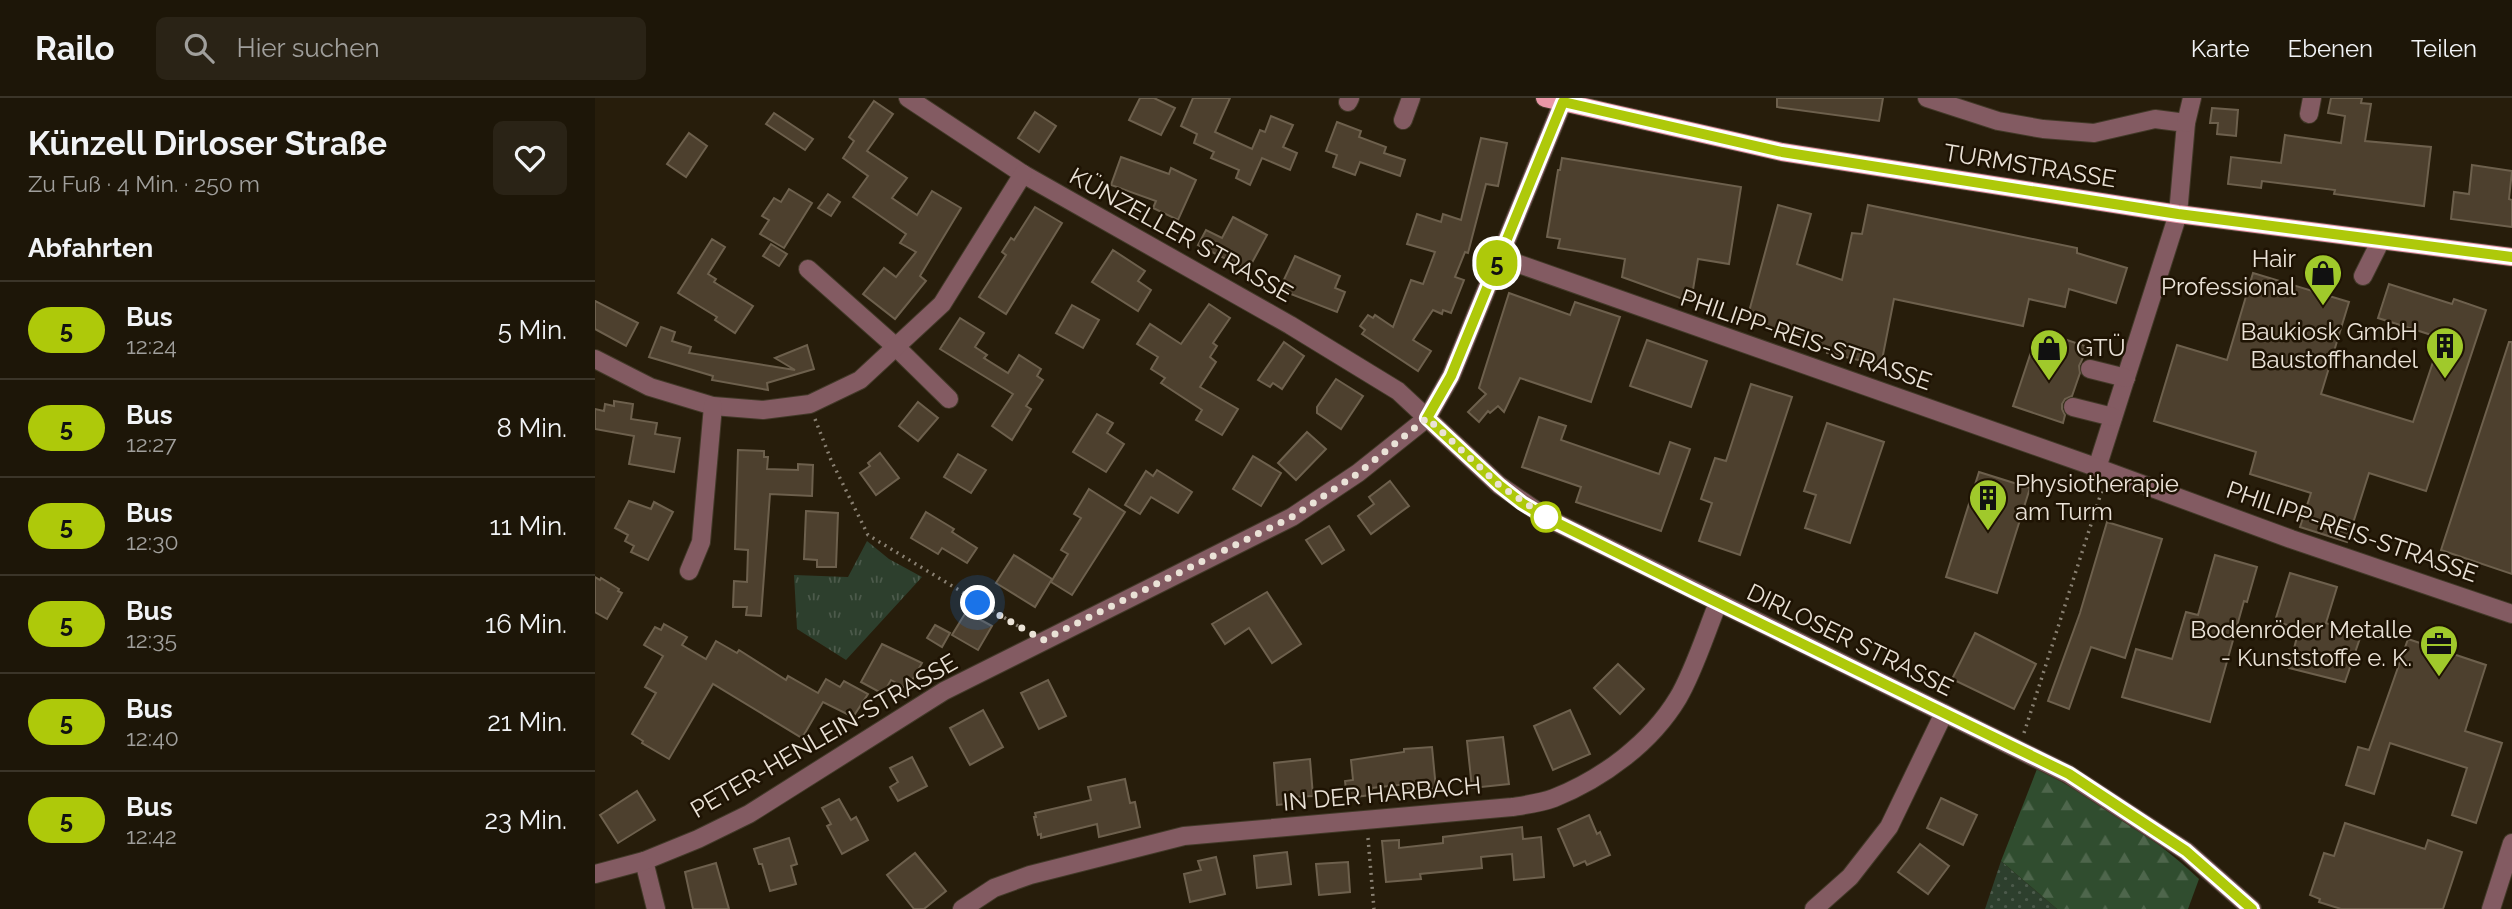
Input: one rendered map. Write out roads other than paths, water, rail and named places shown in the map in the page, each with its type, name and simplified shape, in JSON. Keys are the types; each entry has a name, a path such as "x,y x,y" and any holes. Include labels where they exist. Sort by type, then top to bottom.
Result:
{"main road":[{"name":"TURMSTRASSE","path":"1545,98 1782,152 2178,214 2512,257"}],"street":[{"name":"KÜNZELLER STRASSE","path":"908,98 1023,174 1290,324 1398,391 1427,418"},
{"path":"1403,120 1412,98"},
{"path":"1927,98 1998,121 2043,129 2094,133 2155,119 2186,123"},
{"path":"2103,470 2113,417 2178,214 2186,123 2192,98"},
{"name":"PETER-HENLEIN-STRASSE","path":"595,874 643,860 698,839 749,814 944,691 1292,517 1357,474 1427,418 1451,376 1563,102"},
{"path":"595,359 650,387 713,406 762,410 810,404 860,380 942,304 1023,174"},
{"path":"2363,276 2381,240"},
{"name":"PHILIPP-REIS-STRASSE","path":"1499,257 2291,539 2512,614"},
{"path":"808,269 896,346 949,399"},
{"path":"2090,369 2126,378"},
{"path":"689,571 701,542 713,406"},
{"path":"2073,407 2113,417"},
{"name":"DIRLOSER STRASSE","path":"1427,418 1491,478 1522,503 1547,518 2069,774 2162,834 2209,870 2252,909"},
{"name":"IN DER HARBACH","path":"962,909 994,888 1030,875 1184,836 1511,807 1552,799 1590,780 1626,755 1656,728 1679,696 1718,603"},
{"path":"1814,909 1850,877 1889,827 1944,713"},
{"path":"2491,909 2512,843"},
{"path":"643,860 656,909"}],"place":[{"name":"Hair Professional","path":"2323,307"},
{"name":"Baukiosk GmbH Baustoffhandel","path":"2445,380"},
{"name":"GTÜ","path":"2049,382"},
{"name":"Physiotherapie am Turm","path":"1988,532"},
{"name":"Bodenröder Metalle - Kunststoffe e. K.","path":"2439,678"}]}
